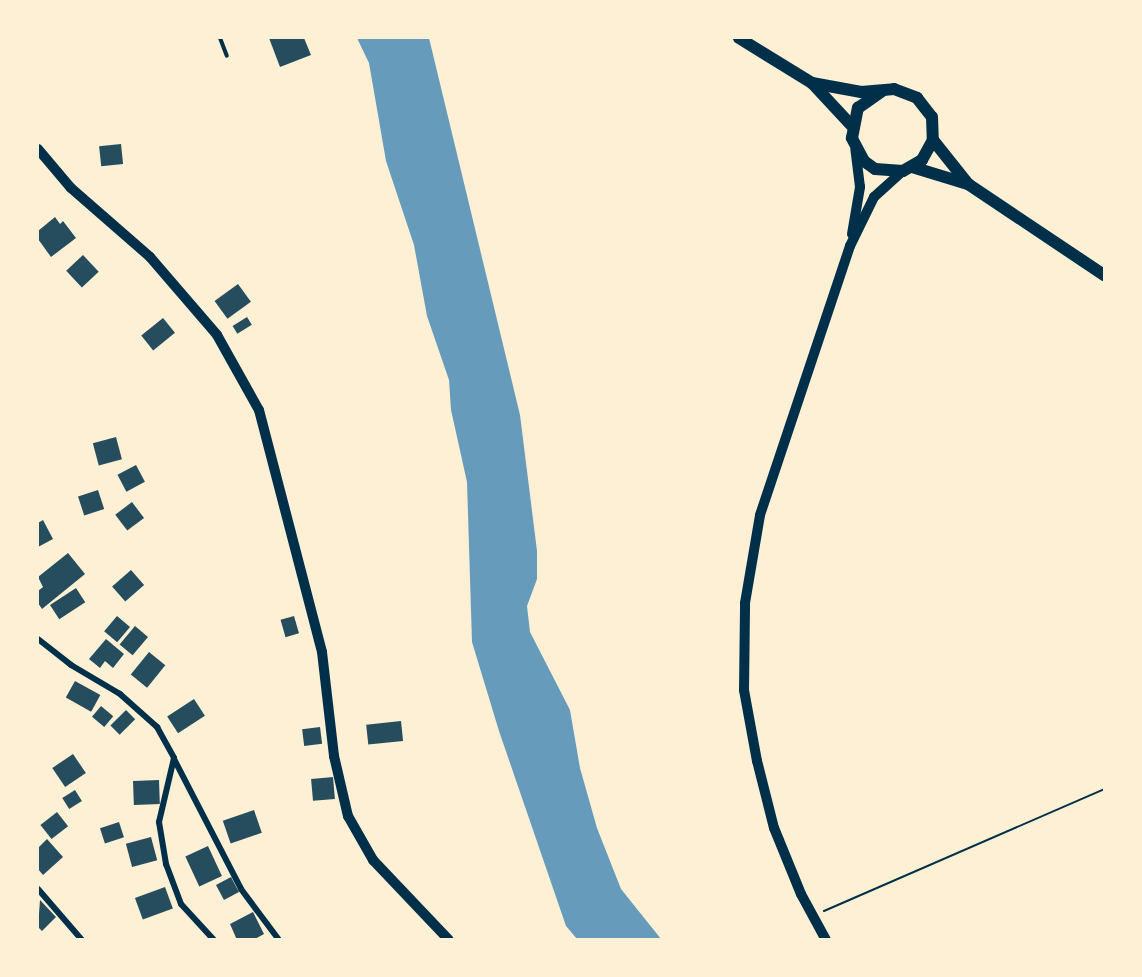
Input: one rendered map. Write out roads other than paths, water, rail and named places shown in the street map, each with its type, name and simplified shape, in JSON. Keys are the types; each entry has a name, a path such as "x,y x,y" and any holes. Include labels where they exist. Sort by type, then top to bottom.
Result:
{"main road":[{"path":"739,38 812,83 851,125 855,149 875,169 908,169 969,184"},
{"path":"812,83 861,92 900,90 917,98 932,117 933,140 929,151 908,169"},
{"path":"851,125 863,101 882,91"},
{"path":"933,140 969,184 1104,274"}],"street":[{"path":"38,149 71,188 165,274 217,335 259,410 322,652 334,756 348,816 373,860 449,939"},
{"path":"850,246 860,187 855,149"},
{"path":"826,939 774,828 757,761 744,690 745,603 760,515 850,246 874,197 908,169"},
{"path":"38,639 71,665 120,694 157,727 241,889 279,939"},
{"path":"174,758 159,822 166,864 181,904 214,939"},
{"path":"38,889 82,939"}],"lane":[{"path":"220,38 227,56"}],"water":[{"path":"357,38 429,38 520,415 537,551 537,579 527,606 530,632 570,710 580,768 597,828 621,889 661,939 577,939 566,926 499,731 472,642 467,482 451,410 449,380 427,316 414,245 386,161 369,63"}]}
